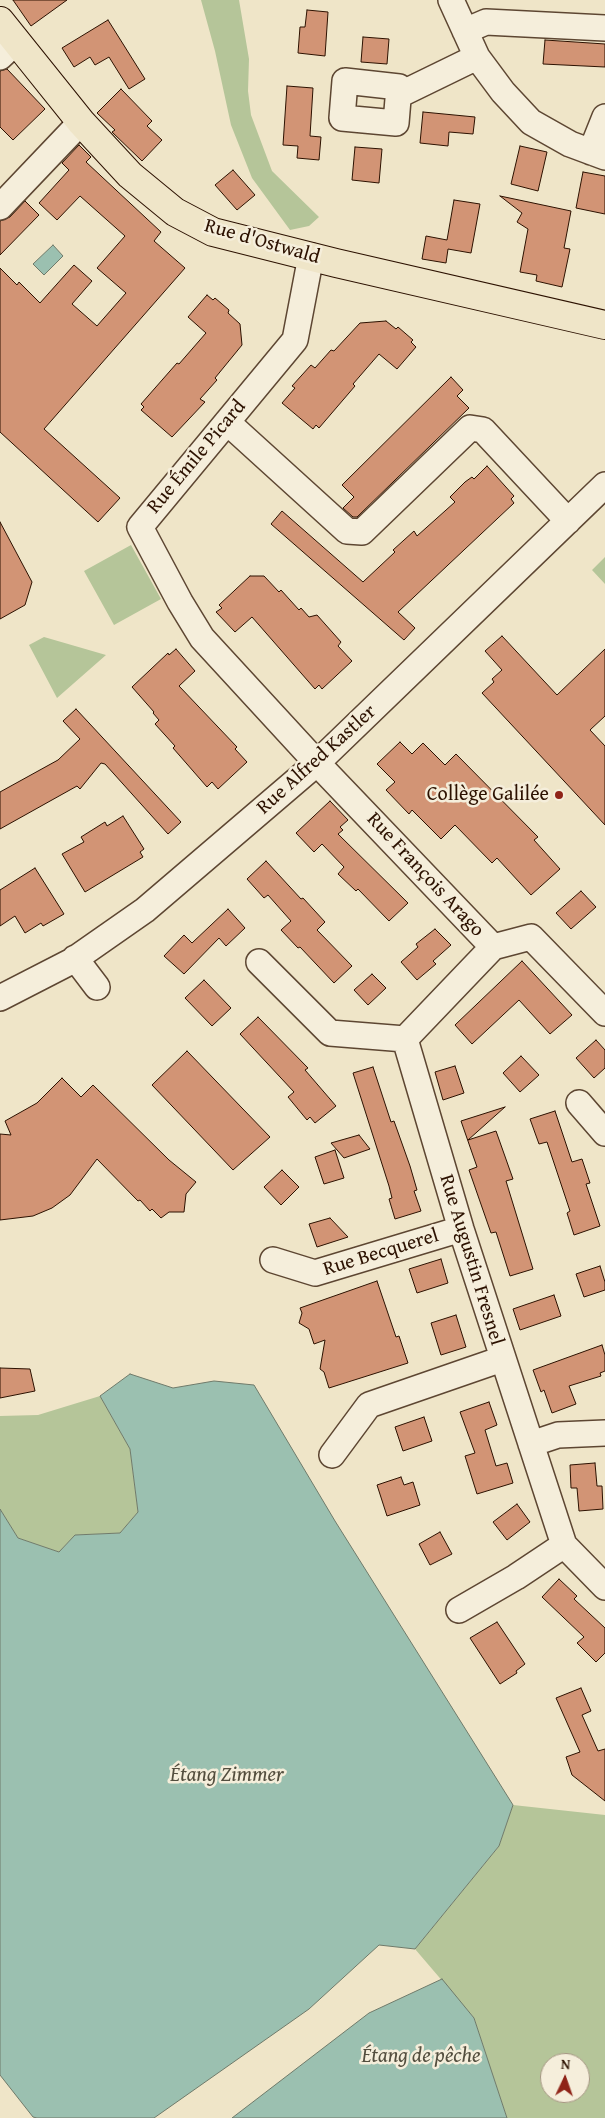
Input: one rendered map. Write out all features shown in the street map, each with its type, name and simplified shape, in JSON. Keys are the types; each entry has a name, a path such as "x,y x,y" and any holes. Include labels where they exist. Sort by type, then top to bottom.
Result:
{"main road":[{"name":"Rue d'Ostwald","path":"6,40 130,175 175,212 213,232 605,325"}],"street":[{"path":"451,0 477,57 503,92 531,122 570,144 598,154 605,117"},
{"path":"465,31 486,22 605,28"},
{"path":"399,95 477,57"},
{"path":"0,207 82,122"},
{"name":"Rue Émile Picard","path":"311,256 295,340 140,526 180,602 202,638 317,763"},
{"path":"227,422 347,531 362,532 470,428 484,430 568,521"},
{"name":"Rue Alfred Kastler","path":"0,998 75,958 145,910 317,763 605,485"},
{"name":"Rue François Arago","path":"317,763 493,947 531,937 605,1013"},
{"path":"259,962 330,1033 405,1039 493,947"},
{"path":"75,958 97,987"},
{"name":"Rue Augustin Fresnel","path":"405,1039 461,1229 564,1545 605,1587"},
{"path":"579,1103 605,1134"},
{"name":"Rue Becquerel","path":"273,1260 315,1274 461,1229"},
{"path":"332,1455 369,1405 502,1359"},
{"path":"531,1444 558,1435 605,1433"},
{"path":"459,1610 516,1577 564,1545"}],"shaded area":[{"path":"201,0 239,0 249,59 248,91 251,115 272,171 319,217 309,226 290,230 252,178 231,125 215,51"},
{"path":"131,545 161,599 114,625 84,571"},
{"path":"605,557 605,584 592,570"},
{"path":"44,637 106,655 57,698 29,645"},
{"path":"100,1396 130,1449 138,1512 120,1533 75,1535 59,1552 18,1538 0,1509 0,1416 38,1415"},
{"path":"513,1805 605,1815 605,2118 507,2118 474,2018 415,1949 499,1846"}],"water":[{"path":"53,245 63,256 44,275 33,264"},
{"name":"Étang Zimmer","path":"130,1374 173,1388 214,1381 254,1385 335,1521 513,1805 499,1846 415,1949 379,1945 309,2009 154,2118 37,2118 33,2117 0,2075 0,1509 18,1538 59,1552 75,1535 120,1533 138,1512 130,1449 100,1396"},
{"name":"Étang de pêche","path":"442,1979 474,2018 507,2118 232,2118 369,2013"}],"building":[{"path":"13,0 67,0 31,26"},
{"path":"307,10 328,12 325,56 298,53 300,27 305,27"},
{"path":"108,20 145,79 129,89 109,57 95,65 90,57 74,67 62,48"},
{"path":"363,37 389,39 387,64 361,62"},
{"path":"545,40 605,44 605,67 543,64"},
{"path":"7,69 45,109 13,140 0,127 0,71"},
{"path":"287,86 313,88 310,136 321,137 319,160 297,158 298,146 283,145"},
{"path":"121,89 152,121 147,126 162,140 142,161 112,132 115,130 97,113"},
{"path":"423,112 475,117 473,134 449,132 448,146 420,143"},
{"path":"79,145 91,157 86,162 161,232 154,241 185,268 44,429 120,498 98,522 0,432 0,268 17,285 19,282 40,303 74,265 92,281 72,304 97,326 126,293 97,268 125,236 80,196 57,220 39,203 69,170 62,163"},
{"path":"520,146 547,152 538,191 511,184"},
{"path":"355,147 382,149 379,183 352,180"},
{"path":"233,170 255,195 237,210 215,185"},
{"path":"583,172 605,176 605,214 576,208"},
{"path":"500,196 571,211 564,248 570,249 562,287 536,281 537,275 520,272 528,229 517,222 522,213"},
{"path":"454,200 480,204 471,253 448,249 446,263 422,259 426,236 447,240"},
{"path":"25,201 39,215 0,255 0,221 10,217"},
{"path":"207,295 213,300 215,298 229,310 228,313 240,324 242,345 215,378 217,380 200,399 205,402 172,437 141,410 144,407 141,404 206,333 188,317"},
{"path":"386,321 396,329 398,327 413,340 411,342 416,347 397,369 379,354 353,384 355,386 319,428 316,425 313,429 282,403 295,388 292,386 311,365 315,368 360,323"},
{"path":"451,377 463,390 457,396 469,408 357,517 353,517 343,508 354,497 342,485"},
{"path":"487,466 514,496 511,499 514,503 398,612 415,628 404,640 271,524 282,511 363,582 414,531 417,536 455,502 450,497 465,482 472,477 474,479"},
{"path":"0,522 32,582 25,605 0,619"},
{"path":"250,576 264,576 279,592 281,590 299,610 301,608 309,617 317,615 341,642 338,646 352,661 322,689 319,685 315,689 252,617 235,632 216,612 222,608 219,605"},
{"path":"502,636 557,695 605,649 605,716 590,730 605,746 605,825 482,693 494,682 492,679 502,670 485,651"},
{"path":"176,649 195,671 179,686 237,747 235,749 247,762 218,789 212,782 207,787 173,748 175,746 155,724 159,720 154,712 132,687 168,653 169,655"},
{"path":"76,709 181,822 168,834 105,764 101,763 80,789 77,786 0,829 0,792 58,760 80,739 63,721"},
{"path":"400,742 412,754 423,743 445,765 456,754 538,837 534,840 560,869 531,895 497,858 492,863 455,825 441,839 412,810 409,814 386,790 395,782 377,764"},
{"path":"330,801 348,820 340,827 343,830 338,834 408,903 389,921 358,889 356,891 338,874 344,867 322,844 314,852 296,833"},
{"path":"123,816 144,849 140,852 143,857 85,892 62,854 84,842 81,837 105,822 107,826"},
{"path":"266,861 325,922 317,930 352,966 334,983 281,930 291,921 268,895 264,898 247,879"},
{"path":"35,868 64,914 43,926 41,923 25,933 15,916 0,926 0,890"},
{"path":"581,891 596,907 571,929 556,913"},
{"path":"228,909 245,928 226,946 219,938 184,974 164,956 184,935 192,943"},
{"path":"435,929 451,945 433,961 436,964 417,980 401,962 418,947 416,944"},
{"path":"522,961 572,1015 550,1034 519,1000 472,1044 455,1025"},
{"path":"372,974 386,988 368,1005 354,990"},
{"path":"204,980 231,1008 212,1026 185,998"},
{"path":"258,1017 308,1068 305,1070 336,1106 315,1123 310,1117 307,1120 288,1097 294,1092 240,1034"},
{"path":"596,1040 605,1050 605,1068 594,1078 576,1058"},
{"path":"187,1051 270,1137 233,1170 152,1085"},
{"path":"521,1056 539,1075 520,1092 503,1073"},
{"path":"455,1066 464,1093 443,1100 435,1072"},
{"path":"373,1067 391,1122 394,1121 410,1166 417,1190 414,1191 421,1211 395,1219 389,1199 392,1198 389,1186 353,1073"},
{"path":"62,1078 81,1097 93,1085 169,1160 196,1182 186,1194 184,1212 169,1212 161,1218 152,1209 150,1211 140,1200 138,1201 97,1159 70,1195 52,1208 33,1216 0,1220 0,1134 11,1135 5,1121 37,1103"},
{"path":"505,1107 468,1140 496,1131 513,1179 506,1181 533,1269 510,1276 496,1232 491,1233 469,1170 477,1167 461,1121"},
{"path":"555,1111 572,1162 582,1159 590,1183 586,1184 600,1226 574,1235 567,1213 570,1211 547,1142 539,1144 530,1119"},
{"path":"359,1135 370,1149 344,1158 331,1143"},
{"path":"335,1150 344,1178 324,1184 315,1157"},
{"path":"282,1170 299,1187 281,1205 264,1187"},
{"path":"330,1218 348,1237 317,1247 309,1224"},
{"path":"441,1259 448,1283 417,1293 409,1269"},
{"path":"600,1266 605,1282 605,1290 584,1297 576,1274"},
{"path":"377,1281 396,1337 399,1336 408,1363 329,1388 324,1372 320,1369 325,1340 314,1344 309,1329 299,1323 302,1313 300,1308"},
{"path":"554,1295 561,1316 520,1330 513,1309"},
{"path":"456,1315 466,1347 441,1355 431,1323"},
{"path":"602,1345 605,1355 605,1371 600,1373 601,1376 569,1386 576,1404 552,1413 544,1390 541,1392 533,1370"},
{"path":"0,1368 30,1369 35,1391 0,1398"},
{"path":"489,1402 497,1425 485,1430 496,1466 507,1463 513,1483 477,1494 465,1456 475,1453 460,1412"},
{"path":"424,1417 432,1441 403,1451 395,1427"},
{"path":"595,1463 597,1486 602,1486 603,1509 579,1511 577,1488 571,1488 570,1465"},
{"path":"401,1477 404,1485 413,1482 420,1505 387,1516 377,1485"},
{"path":"517,1504 530,1522 507,1540 493,1522"},
{"path":"440,1532 452,1554 430,1565 419,1544"},
{"path":"559,1579 577,1596 574,1599 605,1628 605,1653 596,1662 577,1643 584,1637 542,1597"},
{"path":"497,1622 525,1664 516,1671 517,1673 500,1684 470,1638"},
{"path":"581,1688 591,1711 582,1715 598,1751 605,1749 605,1801 572,1775 566,1757 580,1752 556,1698"}],"place":[{"name":"Collège Galilée","path":"559,795"}]}
